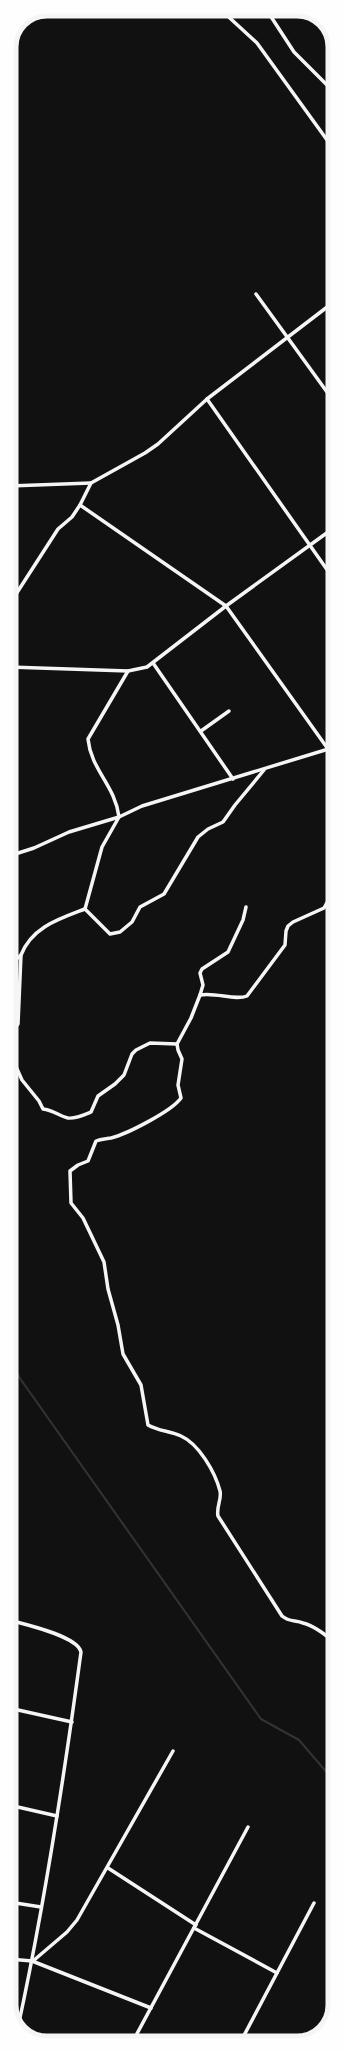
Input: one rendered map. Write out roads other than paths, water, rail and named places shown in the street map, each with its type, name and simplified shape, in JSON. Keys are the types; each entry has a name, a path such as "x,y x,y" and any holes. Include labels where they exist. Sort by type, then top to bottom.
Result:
{"street":[{"path":"228,16 257,43 328,141"},
{"path":"271,16 294,52 328,86"},
{"path":"256,294 289,337 328,393"},
{"path":"16,486 91,483 145,453 175,429 207,399 328,306"},
{"path":"207,399 328,573"},
{"path":"16,594 58,529 72,517 91,483"},
{"path":"16,854 34,848 69,832 119,817 142,806 328,749 226,606 80,505"},
{"path":"16,667 128,671 139,670 153,663 226,606 328,532"},
{"path":"153,663 202,731 233,779"},
{"path":"85,909 102,848 119,817 114,797 92,760 88,739 128,671"},
{"path":"202,731 229,711"},
{"path":"85,909 110,934 120,932 132,922 140,907 164,894 198,837 208,829 223,822 265,768"},
{"path":"200,995 215,993 239,998 247,996 285,946 286,931 288,926 293,922 324,908 328,901"},
{"path":"246,908 243,920 228,952 201,970 203,985 200,995 191,1018 177,1044 182,1059 178,1085 181,1098 172,1107 134,1128 111,1138 96,1141 88,1161 78,1165 70,1171 71,1203 83,1218 104,1262 108,1290 118,1325 123,1354 141,1385 148,1425 182,1436 194,1445 211,1472 220,1492 217,1507 218,1516 282,1616 288,1620 304,1623 322,1631 328,1637"},
{"path":"16,960 21,955 29,940 40,929 85,909"},
{"path":"16,1027 18,1024 21,955"},
{"path":"16,1067 22,1080 39,1101 43,1109 52,1110 68,1118 91,1112 98,1096 115,1084 124,1075 132,1054 136,1050 150,1043 177,1044"},
{"path":"16,1622 61,1635 80,1649 72,1722 57,1816 32,1961 20,2020"},
{"path":"16,1710 72,1722"},
{"path":"32,1961 71,1927 108,1868 173,1751"},
{"path":"16,1807 57,1816"},
{"path":"136,2036 248,1827"},
{"path":"108,1868 195,1926 277,1973"},
{"path":"16,1903 41,1907"},
{"path":"244,2036 314,1903"},
{"path":"16,1960 32,1961 151,2008"}],"waterway":[{"path":"16,1370 19,1377 261,1719 299,1740 328,1774"}]}
